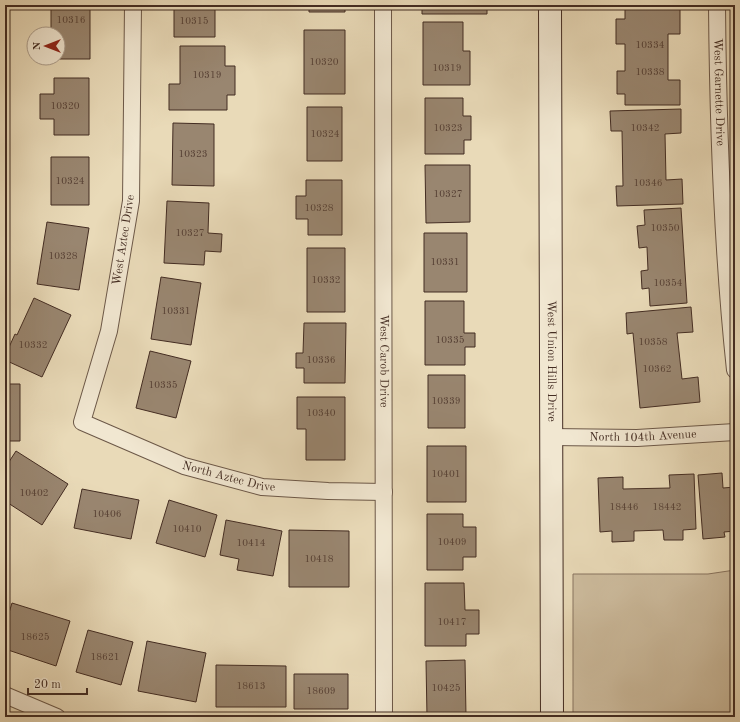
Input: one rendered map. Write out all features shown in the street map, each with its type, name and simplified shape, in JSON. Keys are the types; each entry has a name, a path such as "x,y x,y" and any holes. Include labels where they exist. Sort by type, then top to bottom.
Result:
{"main road":[{"name":"West Union Hills Drive","path":"550,5 552,717"}],"street":[{"name":"West Aztec Drive","path":"82,422 109,331 131,200 133,5"},
{"name":"West Carob Drive","path":"383,5 384,717"},
{"name":"West Garnette Drive","path":"717,5 720,174 727,288 735,370"},
{"name":"North Aztec Drive","path":"82,422 184,466 262,487 328,491 384,492"},
{"name":"North 104th Avenue","path":"551,437 637,438 735,432"},
{"path":"5,695 57,717"}],"shaded area":[{"path":"735,570 735,717 573,717 573,574 708,574"}],"building":[{"path":"51,5 90,5 90,59 66,59 66,26 51,26"},
{"path":"174,5 215,5 215,37 174,37"},
{"path":"309,5 345,5 345,12 309,12"},
{"path":"422,5 487,5 487,14 422,14"},
{"path":"625,9 680,9 680,34 668,34 668,80 680,80 680,105 625,105 625,94 617,94 617,71 625,71 625,44 616,44 616,19 625,19"},
{"path":"423,22 463,22 463,51 470,51 470,85 423,85"},
{"path":"304,30 345,30 345,94 304,94"},
{"path":"180,46 225,46 225,66 235,66 235,95 227,95 227,110 169,110 169,84 180,84"},
{"path":"54,78 89,78 89,135 54,135 54,119 40,119 40,94 54,94"},
{"path":"425,98 463,98 463,116 471,116 471,140 464,140 464,154 425,154"},
{"path":"307,107 342,107 342,161 307,161"},
{"path":"681,109 681,133 665,134 666,180 682,179 683,204 617,206 616,186 623,186 622,131 611,131 610,111"},
{"path":"173,123 214,124 214,186 172,185"},
{"path":"51,157 89,157 89,205 51,205"},
{"path":"425,165 470,165 470,222 426,223"},
{"path":"306,180 342,180 342,235 308,235 308,219 296,219 296,196 306,196"},
{"path":"167,201 209,203 208,233 222,234 221,252 205,251 204,265 164,263"},
{"path":"681,208 687,303 650,306 649,288 642,289 641,271 648,270 647,247 639,248 637,226 645,225 644,210"},
{"path":"47,222 89,228 79,290 37,284"},
{"path":"424,233 467,233 467,292 424,292"},
{"path":"307,248 345,248 345,312 307,312"},
{"path":"161,277 201,283 191,345 151,339"},
{"path":"34,298 71,315 42,377 5,360 5,356 15,334 17,335"},
{"path":"425,301 464,301 464,333 475,333 475,347 465,347 465,365 425,365"},
{"path":"691,307 693,332 677,333 682,379 698,377 700,402 640,408 633,333 627,334 626,313"},
{"path":"304,323 346,323 345,383 304,383 304,368 296,368 296,353 303,353"},
{"path":"150,351 191,361 176,418 136,408"},
{"path":"428,375 465,375 465,428 428,428"},
{"path":"5,384 20,384 20,441 5,441"},
{"path":"297,397 345,397 345,460 306,460 306,429 297,429"},
{"path":"427,446 466,446 466,502 427,502"},
{"path":"16,451 68,484 42,525 5,501 5,468"},
{"path":"722,473 723,488 735,487 735,531 724,532 725,537 703,539 698,475"},
{"path":"694,474 696,529 683,530 683,540 664,540 663,530 634,531 634,541 612,542 612,531 600,532 598,478 623,477 623,489 670,488 669,475"},
{"path":"82,489 139,500 131,539 74,528"},
{"path":"169,500 217,515 205,557 156,543"},
{"path":"427,514 463,514 463,527 476,527 476,557 463,557 463,570 427,570"},
{"path":"226,520 282,531 273,576 237,570 239,559 220,555"},
{"path":"289,530 349,531 349,587 289,587"},
{"path":"425,583 464,583 465,610 479,610 479,634 466,634 466,646 425,646"},
{"path":"12,603 70,621 56,666 5,649 5,626"},
{"path":"88,630 133,642 121,685 76,672"},
{"path":"147,641 206,653 196,702 138,691"},
{"path":"465,660 466,716 427,717 426,661"},
{"path":"216,665 286,666 286,707 216,707"},
{"path":"294,674 348,674 348,709 294,709"}]}
